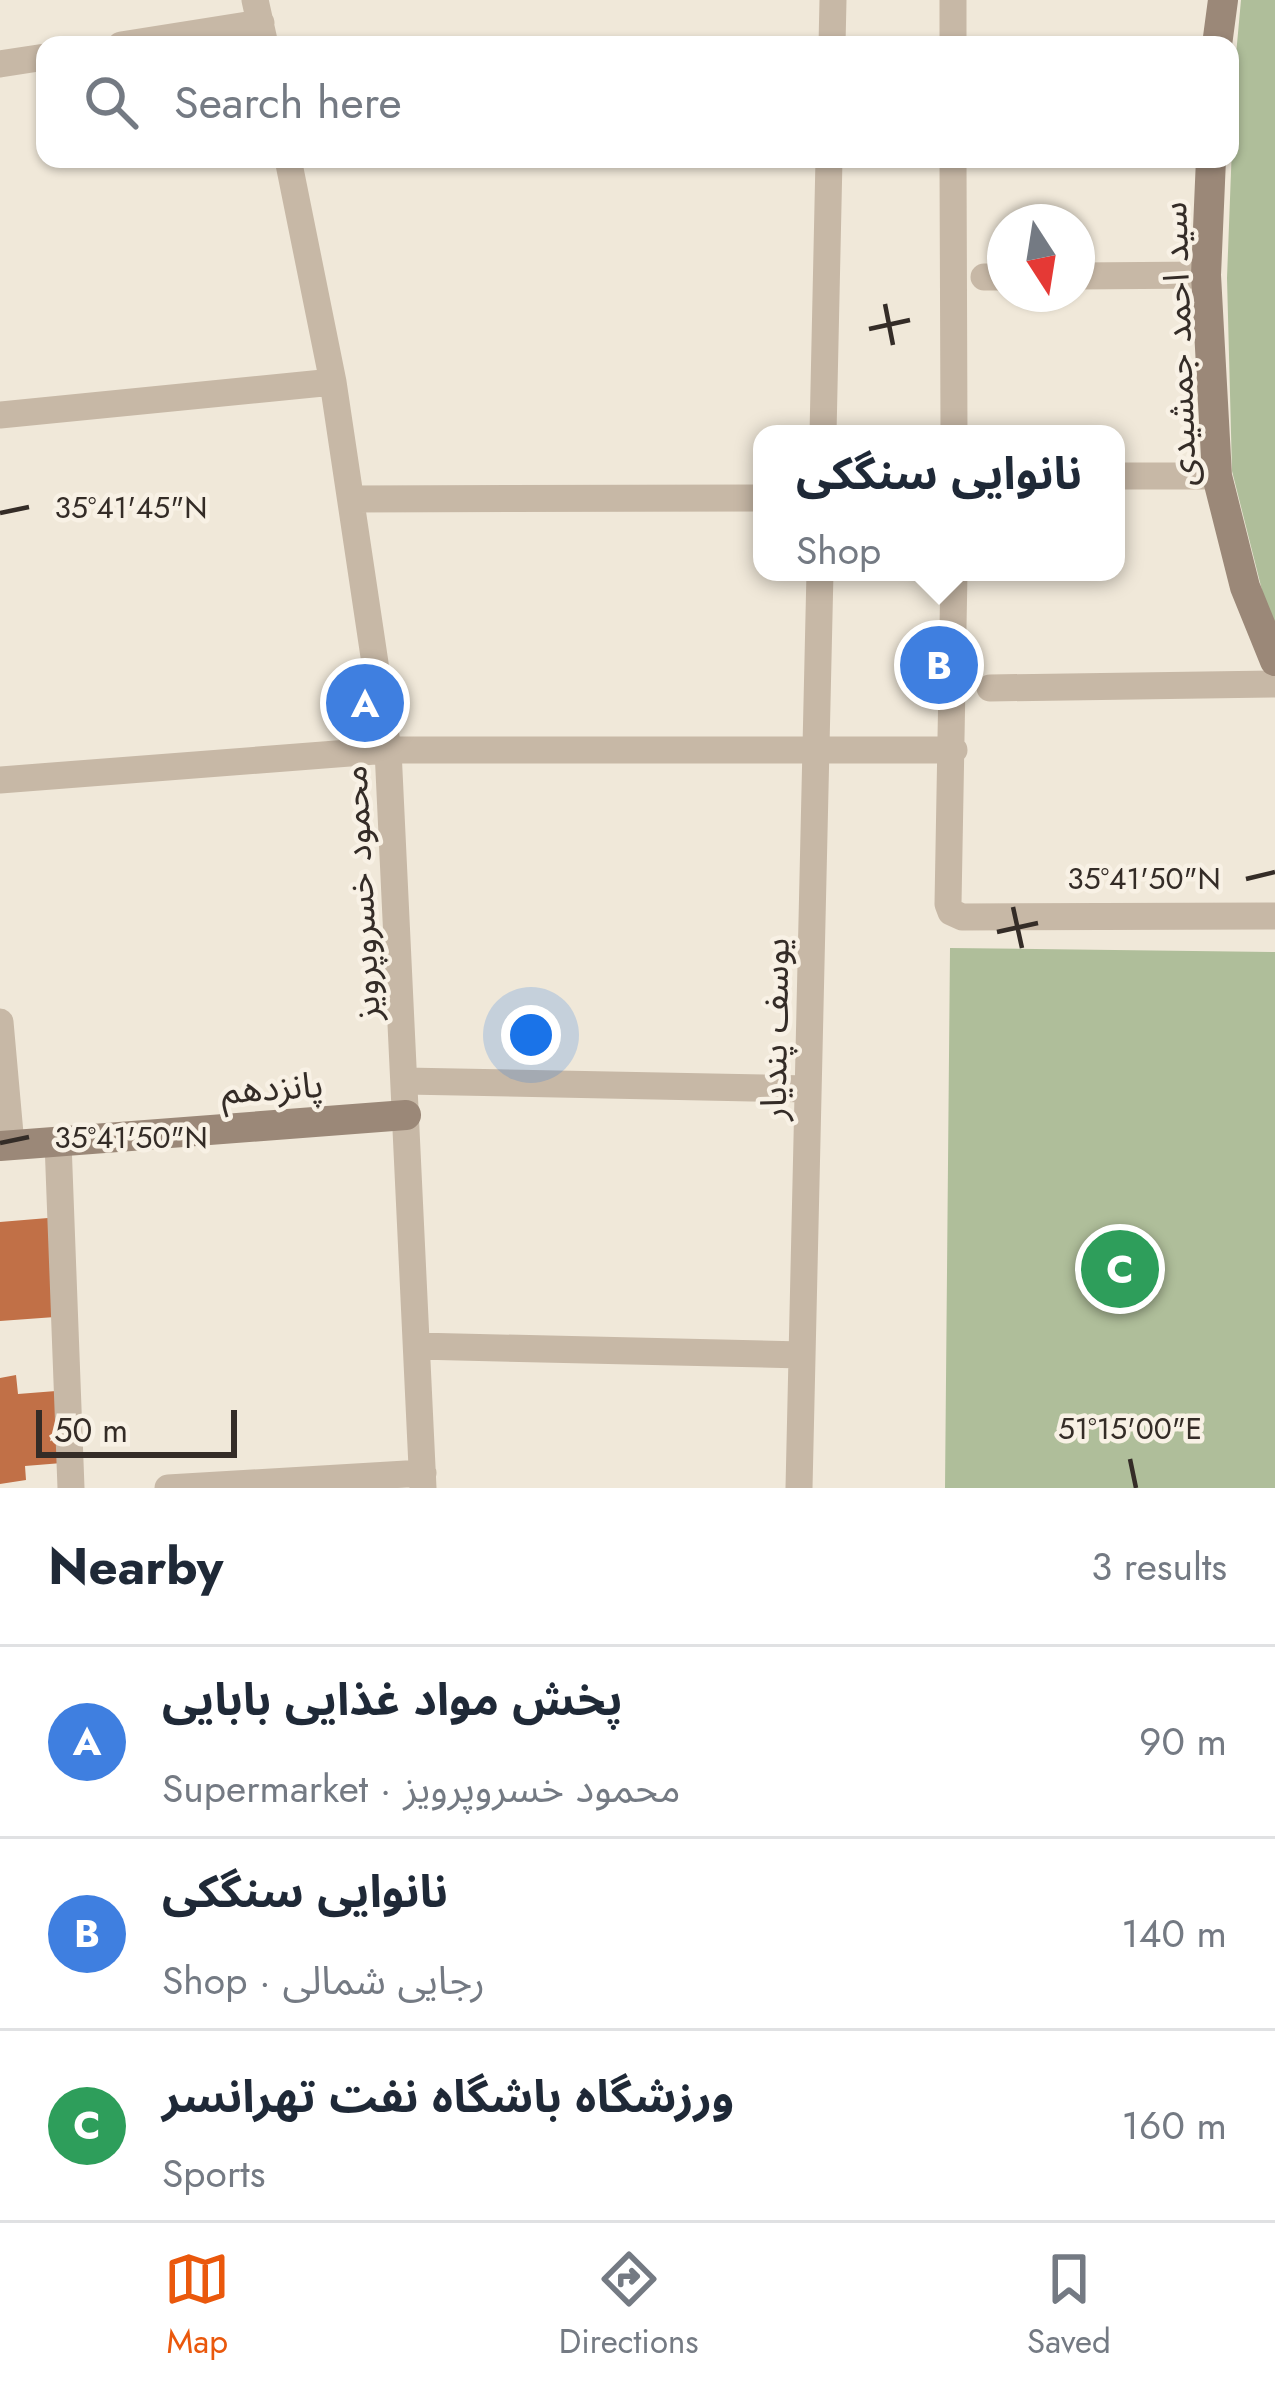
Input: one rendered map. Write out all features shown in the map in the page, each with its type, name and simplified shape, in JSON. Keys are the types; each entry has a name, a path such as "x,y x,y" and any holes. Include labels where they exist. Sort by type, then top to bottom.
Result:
{"street":[{"path":"832,36 833,0"},
{"path":"953,0 953,36"},
{"path":"1218,36 1223,0"},
{"path":"178,36 260,23"},
{"path":"0,64 36,58"},
{"name":"محمود خسروپرویز","path":"290,168 333,382 388,750 423,1480"},
{"path":"823,425 829,168"},
{"path":"953,168 954,425"},
{"name":"سید احمد جمشیدی","path":"1210,168 1206,275 1217,476 1245,587 1275,661"},
{"path":"1095,276 1206,275"},
{"path":"0,415 333,382"},
{"path":"1125,476 1217,476"},
{"path":"351,499 753,497"},
{"name":"یوسف پندیار","path":"799,1488 820,581"},
{"path":"954,581 951,912 962,917 1275,916"},
{"path":"990,688 1275,684"},
{"path":"0,780 388,750 954,750"},
{"path":"0,1022 6,1145"},
{"path":"405,1081 808,1089"},
{"name":"پانزدهم","path":"6,1145 406,1115"},
{"path":"58,1142 71,1488"},
{"path":"417,1346 802,1355"},
{"path":"168,1488 423,1480"}],"green space":[{"path":"1241,0 1275,0 1275,626 1232,471 1227,278 1231,168 1239,168"},
{"path":"950,948 1275,952 1275,1488 945,1488"}],"building":[{"path":"48,1218 55,1317 0,1321 0,1222"},
{"path":"16,1375 18,1394 56,1391 62,1463 25,1466 26,1480 0,1484 0,1378"}],"place":[{"name":"نانوایی سنگکی","path":"939,665"},
{"name":"پخش مواد غذایی بابایی","path":"365,703"},
{"name":"ورزشگاه باشگاه نفت تهرانسر","path":"1120,1269"}]}
